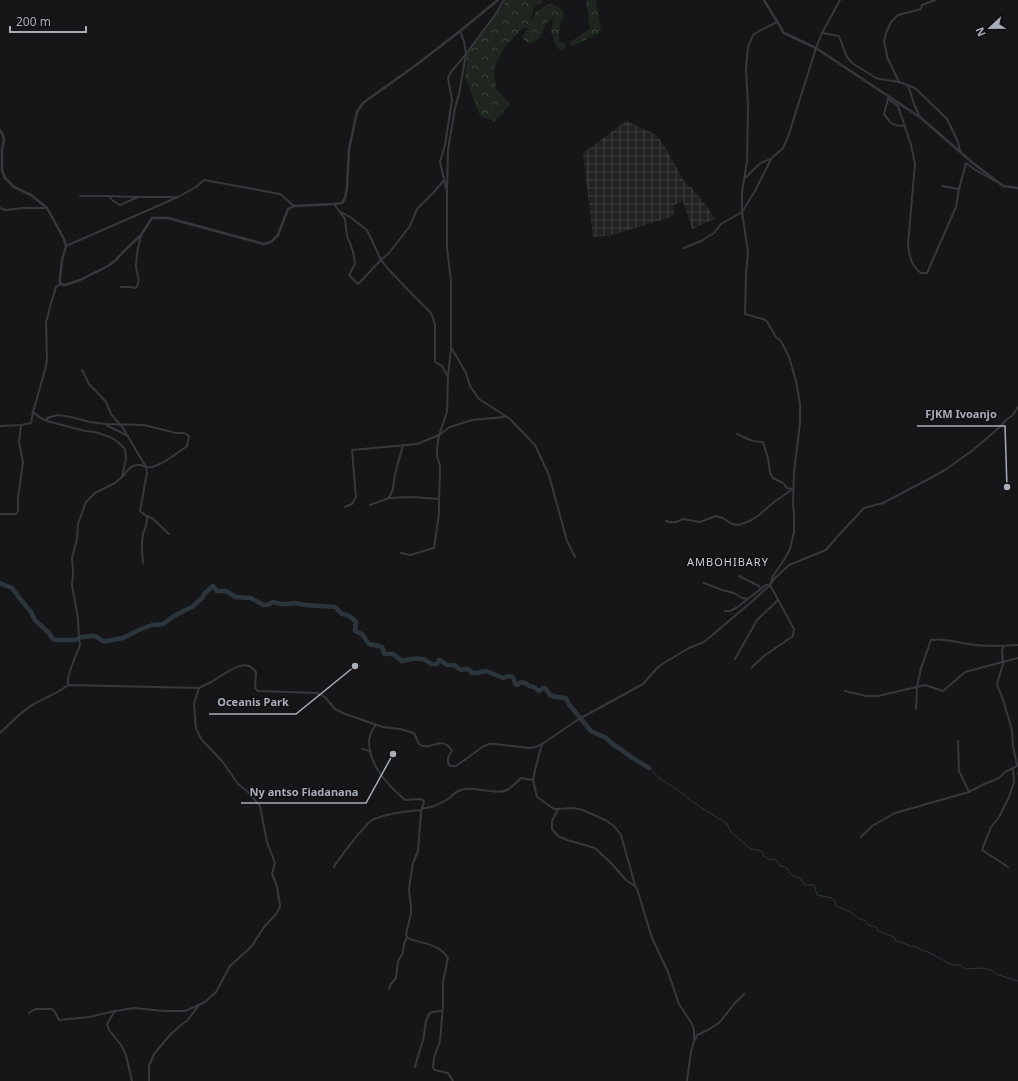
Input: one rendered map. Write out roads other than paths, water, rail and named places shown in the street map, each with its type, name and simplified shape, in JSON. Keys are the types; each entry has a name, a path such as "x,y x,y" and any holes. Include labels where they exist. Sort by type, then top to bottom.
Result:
{"street":[{"path":"60,284 65,285 80,280 108,266 141,235 152,218 168,218 264,244 271,242 278,235 288,209 294,206 342,203 345,198 347,188 349,149 357,112 363,103 416,65 498,0"},
{"path":"447,191 440,162 445,146 452,100 448,78 504,0"},
{"path":"764,0 784,33 816,48 921,118 986,174 1003,186 1018,188"},
{"path":"684,248 701,241 714,233 721,224 742,212 755,191 771,159 783,148 788,137 816,48 822,33 840,0"},
{"path":"899,82 887,57 884,41 891,22 898,15 921,9 922,5 935,0"},
{"path":"752,667 784,641 793,636 794,629 770,585 773,576 790,549 794,532 793,489 800,423 800,404 796,381 789,357 782,341 776,337 766,320 745,314 748,252 742,212 742,192 747,161 748,107 746,70 748,48 753,35 777,22"},
{"path":"401,553 410,555 434,548 439,514 440,466 437,456 439,435 447,412 448,376 451,348 451,281 447,248 448,150 466,54 460,31"},
{"path":"822,33 839,36 847,57 852,63 869,74 880,79 899,82 915,88 947,119 958,142 960,152"},
{"path":"907,85 921,118"},
{"path":"889,98 898,106 911,145 915,164 908,244 909,255 916,269 921,273 927,273 956,207 966,163 992,180 998,182"},
{"path":"889,98 884,114 890,123 896,126 905,126"},
{"path":"0,130 4,141 2,149 2,170 5,178 14,187 31,195 48,208 66,246 62,260 60,284 56,287 46,321 47,360 30,423 0,426"},
{"path":"744,178 764,161 771,159"},
{"path":"66,246 178,197 196,187 204,180 280,194 294,206"},
{"path":"334,204 345,219 347,236 353,251 355,264 349,275 358,284 389,253 410,226 417,209 444,180"},
{"path":"942,186 959,189"},
{"path":"80,196 178,197"},
{"path":"109,196 112,200 120,204 138,197"},
{"path":"0,208 5,210 48,208"},
{"path":"340,212 350,217 367,230 381,260 431,313 434,324 434,362 442,366 448,376"},
{"path":"121,287 138,287 139,279 136,268 141,235"},
{"path":"451,348 466,373 470,386 479,399 510,419 535,445 549,475 568,540 575,557"},
{"path":"82,370 89,384 106,402 111,414 128,436 146,467 147,472 140,511 152,518 169,534"},
{"path":"0,733 27,708 53,696 68,685 199,688 238,667 248,665 256,672 255,688 258,691 317,693 325,697 335,709 340,712 383,727 404,730 414,734 419,744 423,746 428,747 442,743 450,747 452,751 447,762 450,766 456,766 482,747 489,744 529,748 542,744 579,719 643,684 659,666 689,648 704,642 750,604 789,565 826,550 864,508 883,503 945,470 973,450 1000,427 1012,416 1018,407"},
{"path":"33,412 47,421 85,431 95,432 110,437 118,442 125,450 126,459 122,477"},
{"path":"47,421 47,418 58,415 106,424 144,425 176,433 184,433 189,436 187,446 171,458 153,467 146,467 138,464 132,465 115,483 95,493 86,502 78,524 77,539 72,558 72,585 78,618 80,645 68,678 68,685"},
{"path":"346,507 352,504 356,497 352,450 417,444 439,435 450,427 472,420 505,416"},
{"path":"106,424 128,436"},
{"path":"0,514 16,514 18,511 18,498 23,462 19,443 21,425"},
{"path":"737,434 748,440 762,442 768,458 770,473 774,478 783,483 786,488 793,489"},
{"path":"389,498 393,489 395,474 403,445"},
{"path":"666,521 669,523 677,522 683,519 700,522 716,516 732,524 738,525 750,521 793,489"},
{"path":"370,505 389,498 412,497 439,500"},
{"path":"143,563 141,545 143,533 148,520 147,516"},
{"path":"739,576 759,586 761,589"},
{"path":"704,583 748,599"},
{"path":"725,611 730,611 736,608 766,585 770,585"},
{"path":"735,659 757,620 778,600"},
{"path":"916,710 921,668 931,640 939,639 969,645 1018,645"},
{"path":"861,837 872,826 895,814 969,792 999,778 1017,764 1010,723 997,684 1003,662 1002,650 1004,646"},
{"path":"845,691 866,696 878,696 925,685 943,691 965,672 1018,658"},
{"path":"29,1013 35,1010 52,1009 59,1020 89,1017 115,1010 134,1008 164,1011 185,1011 205,1002 216,992 230,966 251,947 264,927 277,913 280,906 277,886 272,874 275,863 267,842 260,806 248,792 238,784 222,761 202,740 196,729 194,704 199,688"},
{"path":"376,724 370,736 369,742 370,751 378,771 395,792 407,800 420,799 424,802 418,851 413,863 410,881 409,891 411,914 406,934 407,937 404,944 403,953 398,961 396,978 389,989"},
{"path":"958,740 959,771 969,792"},
{"path":"542,744 533,780 537,797 554,809 574,808 583,810 605,820 614,826 621,835 635,886 640,896 652,938 668,972 678,1004 692,1024 694,1030 694,1041"},
{"path":"362,749 370,751"},
{"path":"1008,866 982,850 991,827 1000,817 1009,797 1014,782 1013,768"},
{"path":"334,866 346,851 352,840 372,820 402,812 426,809 452,796 457,791 468,789 498,791 506,790 521,778 533,780"},
{"path":"558,809 552,821 552,829 558,836 595,848 635,886"},
{"path":"407,937 435,946 448,958 442,982 440,1041 434,1058 433,1067 435,1070 448,1073 453,1081"},
{"path":"687,1081 691,1052 698,1034 708,1030 720,1022 744,994"},
{"path":"149,1081 149,1066 154,1054 170,1035 187,1021 200,1004"},
{"path":"115,1010 107,1024 108,1030 121,1046 126,1055 132,1081"},
{"path":"415,1067 429,1014 432,1012 442,1011"}],"waterway":[{"path":"0,583 12,588 31,612 35,620 55,640 75,640 82,637 91,636 95,636 103,641 123,638 152,625 163,624 174,616 192,607 213,586 217,591 226,591 236,597 251,598 263,605 273,602 282,604 295,603 335,607 342,614 354,620 356,622 355,631 362,634 368,643 382,647 384,654 393,654 402,661 419,658 431,664 437,664 440,660 447,665 454,665 461,670 467,669 472,673 486,671 503,678 512,676 515,684 517,685 521,682 534,687 539,691 545,688 550,695 566,698 568,703 591,731 605,737 628,755 649,768"},
{"path":"649,768 658,777 678,790 687,798 727,824 731,832 751,849 762,851 764,856 770,860 774,859 779,865 787,868 790,874 800,878 805,885 814,885 817,895 832,898 835,901 836,906 866,921 868,925 876,927 878,931 894,937 896,941 930,953 952,965 960,965 965,969 982,968 1018,981"}],"place":[{"name":"FJKM Ivoanjo","path":"1007,487"},
{"name":"Oceanis Park","path":"355,666"},
{"name":"Ny antso Fiadanana","path":"393,754"}],"district":[{"name":"AMBOHIBARY","path":"728,561"}]}
